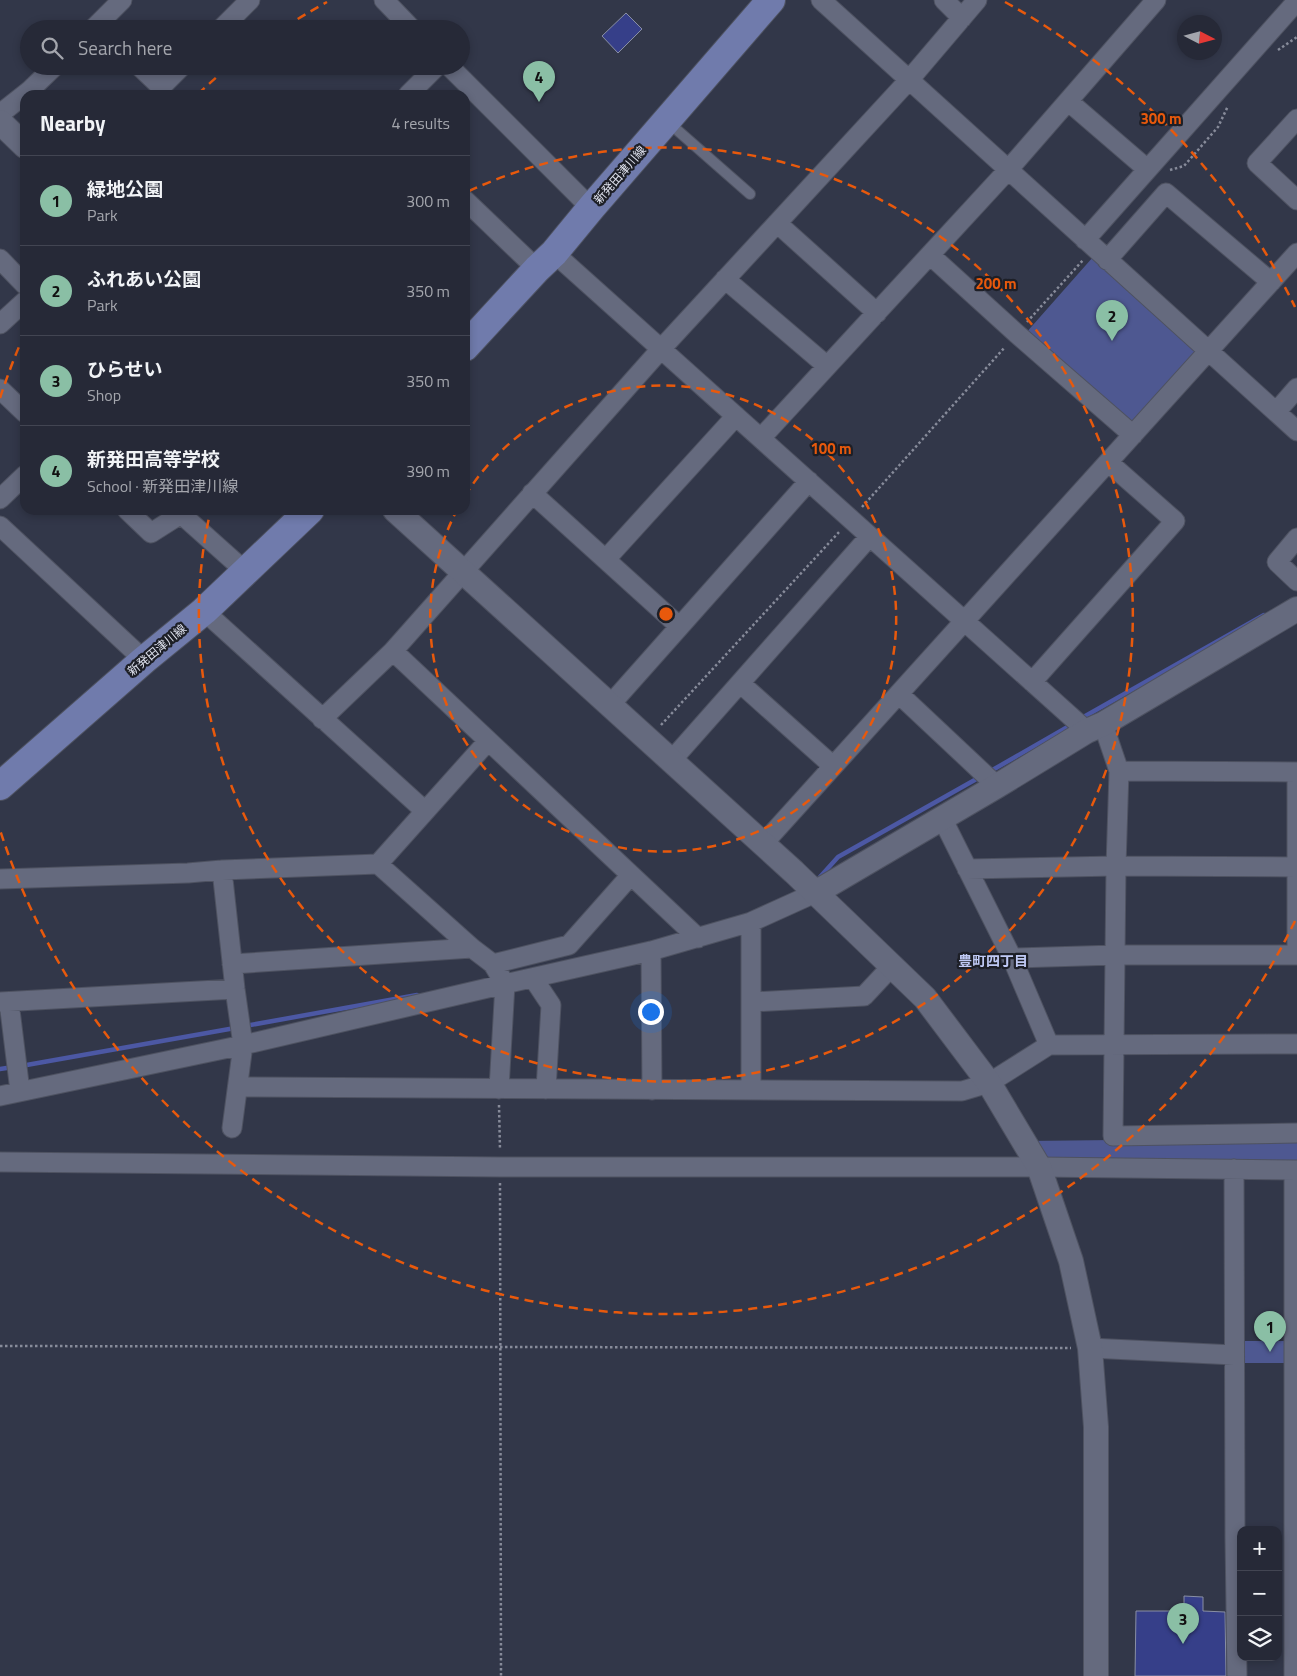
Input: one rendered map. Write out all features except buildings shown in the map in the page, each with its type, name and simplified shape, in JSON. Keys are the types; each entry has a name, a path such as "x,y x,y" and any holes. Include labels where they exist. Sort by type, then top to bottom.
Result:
{"main road":[{"name":"新発田津川線","path":"470,341 546,261 772,0"},
{"name":"新発田津川線","path":"0,786 144,660 204,611 305,515"}],"street":[{"path":"103,20 122,0"},
{"path":"230,20 250,0"},
{"path":"384,0 403,20"},
{"path":"821,0 1297,431"},
{"path":"944,0 962,18"},
{"path":"322,719 393,651 462,571 662,348 909,80 977,0"},
{"path":"1096,249 1155,170 1297,1"},
{"path":"761,438 1008,170 1151,2"},
{"path":"35,90 47,75"},
{"path":"148,75 161,87 173,75"},
{"path":"413,90 428,75"},
{"path":"458,75 591,208"},
{"path":"0,114 20,101"},
{"path":"1068,101 1155,170"},
{"path":"1297,119 1257,163 1297,200"},
{"path":"0,122 20,141"},
{"path":"1096,249 1166,193 1271,282"},
{"path":"470,204 662,348 1032,682 1095,727 1119,771 1113,1136 1297,1133"},
{"path":"777,223 877,312"},
{"path":"763,844 1297,253"},
{"path":"930,255 1016,334 1133,435"},
{"path":"0,259 20,280"},
{"path":"726,279 827,366"},
{"path":"0,324 20,306"},
{"path":"1276,412 1297,388"},
{"path":"0,389 20,408"},
{"path":"606,559 736,416"},
{"path":"1032,682 1174,521 1108,462"},
{"path":"0,499 20,480"},
{"path":"610,705 809,481"},
{"path":"532,493 679,626"},
{"path":"132,515 152,533 179,515"},
{"path":"181,515 246,572"},
{"path":"400,515 763,844 892,966 925,998 989,1083 1039,1167 1071,1261 1090,1348 1096,1427 1096,1676"},
{"path":"0,526 144,660"},
{"path":"672,761 870,536"},
{"path":"1297,538 1277,562 1297,582"},
{"path":"234,989 5,1002 6,1098 243,1046 505,984 651,952 751,922 815,893 1297,610"},
{"path":"204,611 425,811"},
{"path":"393,651 698,938"},
{"path":"740,683 834,766"},
{"path":"898,694 997,786"},
{"path":"378,864 488,741"},
{"path":"1012,958 1115,955 1297,955 1297,772 1119,771"},
{"path":"942,818 1012,958 1049,1045"},
{"path":"0,879 378,864 472,948 493,964 505,984 499,1089"},
{"path":"967,869 1116,866 1296,867"},
{"path":"222,870 234,989 243,1046 232,1128"},
{"path":"493,964 569,945 631,875"},
{"path":"751,922 751,1090"},
{"path":"232,964 472,948"},
{"path":"651,952 652,1090"},
{"path":"751,1002 864,996 892,966"},
{"path":"533,978 551,1005 546,1089"},
{"path":"238,1087 962,1091 989,1083 1049,1045 1297,1044"},
{"path":"0,1162 500,1167 1039,1167 1296,1170 1290,1537 1294,1676"},
{"path":"1234,1170 1234,1355 1238,1526"},
{"path":"1090,1348 1234,1355"},
{"path":"1237,1676 1238,1571"}],"lane":[{"path":"666,121 750,194"}],"path":[{"path":"1270,54 1297,37"},
{"path":"1155,170 1177,169 1184,166 1218,127 1228,106"},
{"path":"648,739 851,519 1016,334 1096,249"},
{"path":"499,1089 501,1676"},
{"path":"0,1346 1090,1348"}],"shaded area":[{"path":"1093,257 1198,349 1131,423 1025,334"},
{"path":"1026,1141 1297,1142 1297,1167 1040,1164"},
{"path":"1242,1341 1297,1341 1297,1363 1243,1363"}],"waterway":[{"path":"1080,719 1264,615"},
{"path":"989,772 1071,725"},
{"path":"820,877 838,857 980,777"},
{"path":"245,1026 417,995"},
{"path":"21,1066 235,1028"},
{"path":"0,1069 13,1067"}],"place":[{"name":"新発田高等学校","path":"539,102"},
{"name":"ふれあい公園","path":"1112,341"},
{"name":"緑地公園","path":"1270,1352"},
{"name":"ひらせい","path":"1183,1644"}],"district":[{"name":"豊町四丁目","path":"993,961"}]}
